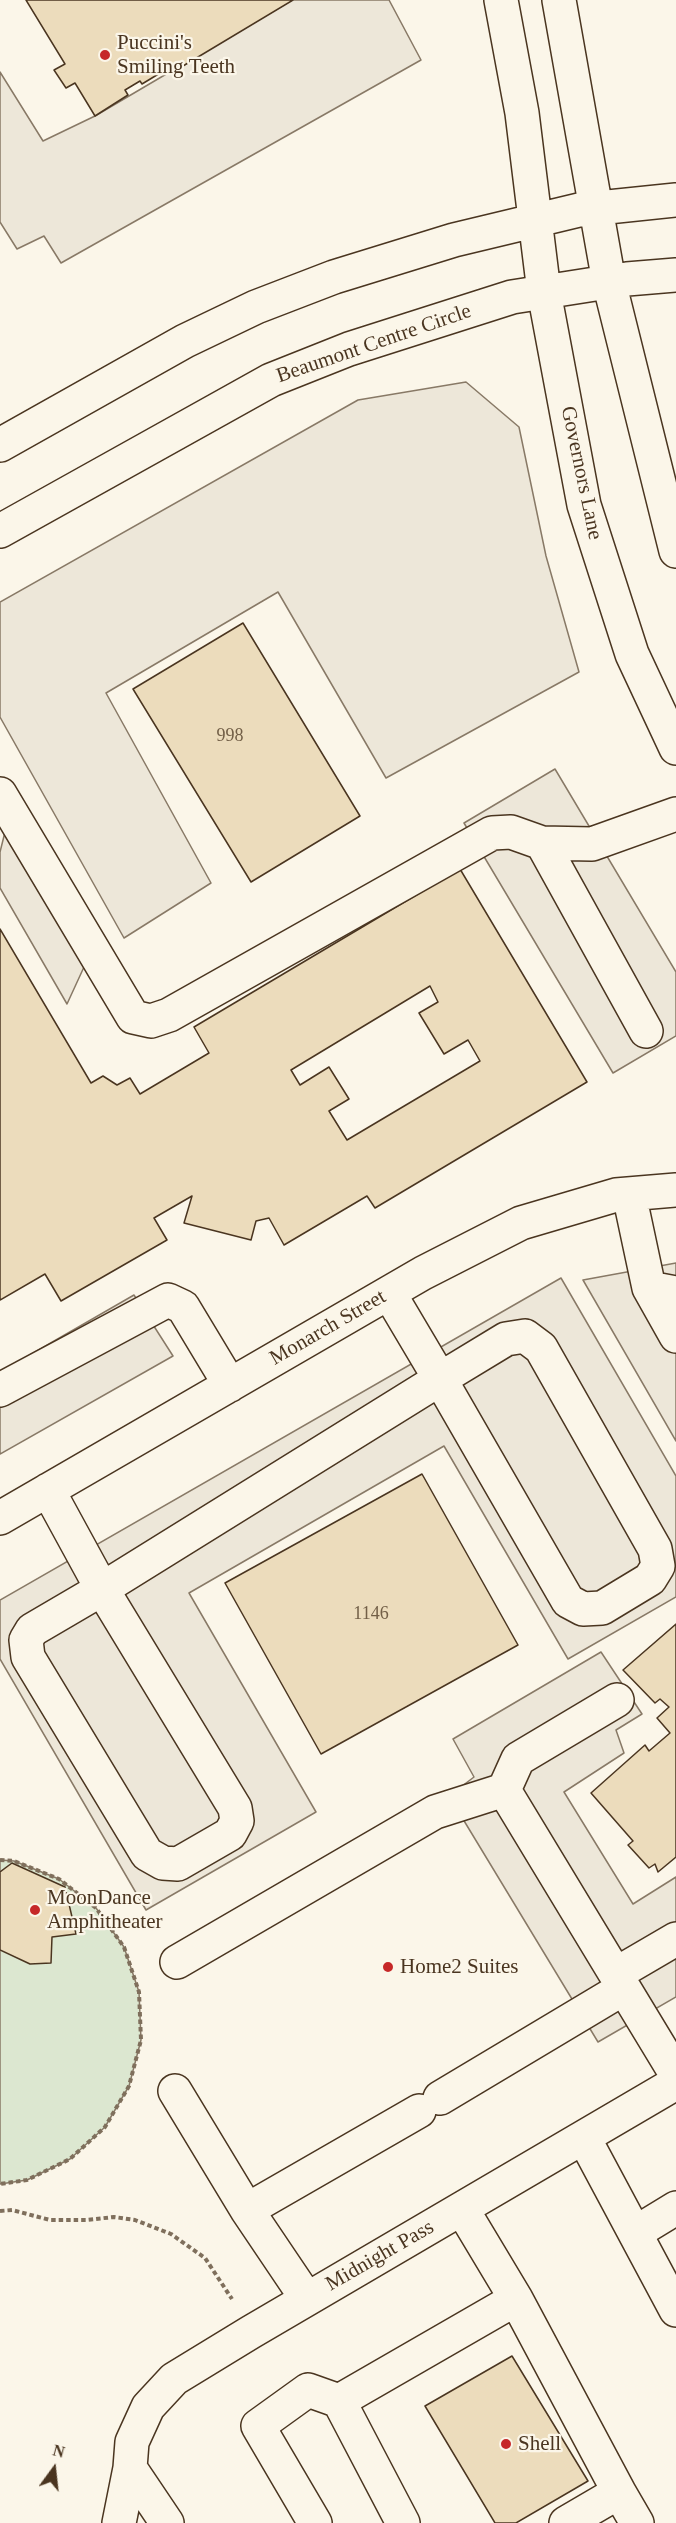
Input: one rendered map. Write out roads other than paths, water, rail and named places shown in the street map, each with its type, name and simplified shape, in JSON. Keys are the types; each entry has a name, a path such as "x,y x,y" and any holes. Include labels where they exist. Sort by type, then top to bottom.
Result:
{"street":[{"name":"Governors Lane","path":"501,0 522,113 544,292 584,505 632,654 676,748"},
{"path":"559,0 598,208 609,282 676,551"},
{"path":"0,445 185,341 256,307 334,277 454,240 536,220 598,208 676,200"},
{"name":"Beaumont Centre Circle","path":"0,531 271,380 360,346 512,297 609,282 676,275"},
{"path":"0,794 133,1017 151,1021 169,1015 492,833 511,832 542,843 592,844 676,814"},
{"path":"542,843 646,1031"},
{"name":"Monarch Street","path":"0,1518 389,1293 521,1222 616,1195 676,1190"},
{"path":"629,1194 676,1336"},
{"path":"48,1490 102,1589 235,1808 237,1821 230,1834 178,1864 163,1863 147,1854 28,1657 26,1640 32,1630 102,1589 440,1379 506,1339 525,1336 541,1348 655,1549 658,1566 650,1579 602,1608 583,1609 568,1601 440,1379 389,1293"},
{"path":"0,1390 168,1300 183,1307 230,1385"},
{"path":"177,1962 435,1812 504,1790 518,1759 617,1700"},
{"path":"504,1790 676,2074"},
{"path":"247,2210 429,2104 620,1981 676,1939"},
{"name":"Midnight Pass","path":"119,2523 130,2468 132,2442 148,2407 174,2379 676,2083"},
{"path":"176,2091 247,2210 307,2299"},
{"path":"584,2138 676,2310"},
{"path":"635,2233 676,2208"},
{"path":"462,2209 516,2299 637,2523"},
{"path":"339,2401 516,2299"},
{"path":"315,2523 258,2426 308,2390 339,2401 403,2523"},
{"path":"130,2468 167,2523"},
{"path":"567,2523 619,2492"}],"place":[{"name":"Puccini's Smiling Teeth","path":"105,55"},
{"name":"MoonDance Amphitheater","path":"35,1910"},
{"name":"Home2 Suites","path":"388,1967"},
{"name":"Shell","path":"506,2444"}]}
